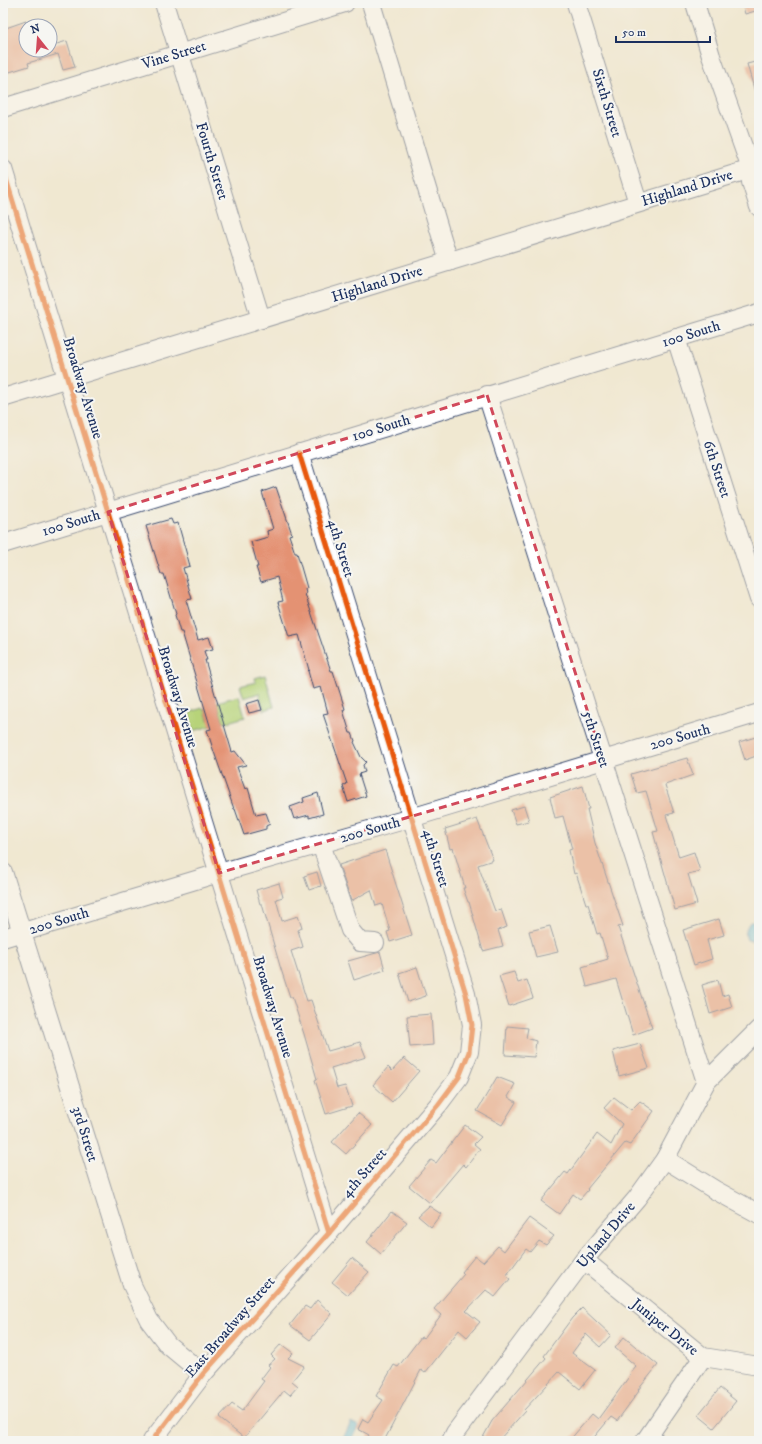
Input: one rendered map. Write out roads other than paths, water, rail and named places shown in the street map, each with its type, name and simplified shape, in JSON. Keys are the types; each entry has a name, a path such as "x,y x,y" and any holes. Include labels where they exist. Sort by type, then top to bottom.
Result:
{"street":[{"name":"Fourth Street","path":"164,3 261,319"},
{"name":"Vine Street","path":"3,108 345,3"},
{"path":"371,3 448,262"},
{"name":"Sixth Street","path":"576,3 638,203"},
{"path":"695,3 711,56 751,169 751,182 759,207"},
{"name":"Broadway Avenue","path":"3,169 8,200 67,378 329,1232"},
{"name":"Highland Drive","path":"3,398 751,169"},
{"name":"100 South","path":"3,544 759,312"},
{"name":"6th Street","path":"676,338 759,599"},
{"name":"5th Street","path":"487,395 706,1082"},
{"name":"4th Street","path":"299,453 466,994 472,1025 469,1052 459,1077 438,1105 329,1232"},
{"name":"200 South","path":"3,938 219,873 411,818 759,713"},
{"path":"321,844 350,930 360,942 375,943"},
{"name":"3rd Street","path":"3,872 132,1285 149,1320 168,1345 203,1374"},
{"name":"Upland Drive","path":"451,1441 455,1433 584,1260 637,1198 665,1159 706,1082 756,1037"},
{"path":"665,1159 715,1190 759,1214"},
{"name":"East Broadway Street","path":"152,1441 203,1374 329,1232"},
{"name":"Juniper Drive","path":"584,1260 703,1357 759,1366"},
{"path":"644,1441 703,1357"}],"water":[{"path":"750,922 755,922 754,932 756,935 751,941 747,940 746,935"},
{"path":"351,1422 359,1426 352,1441 341,1441"}]}
